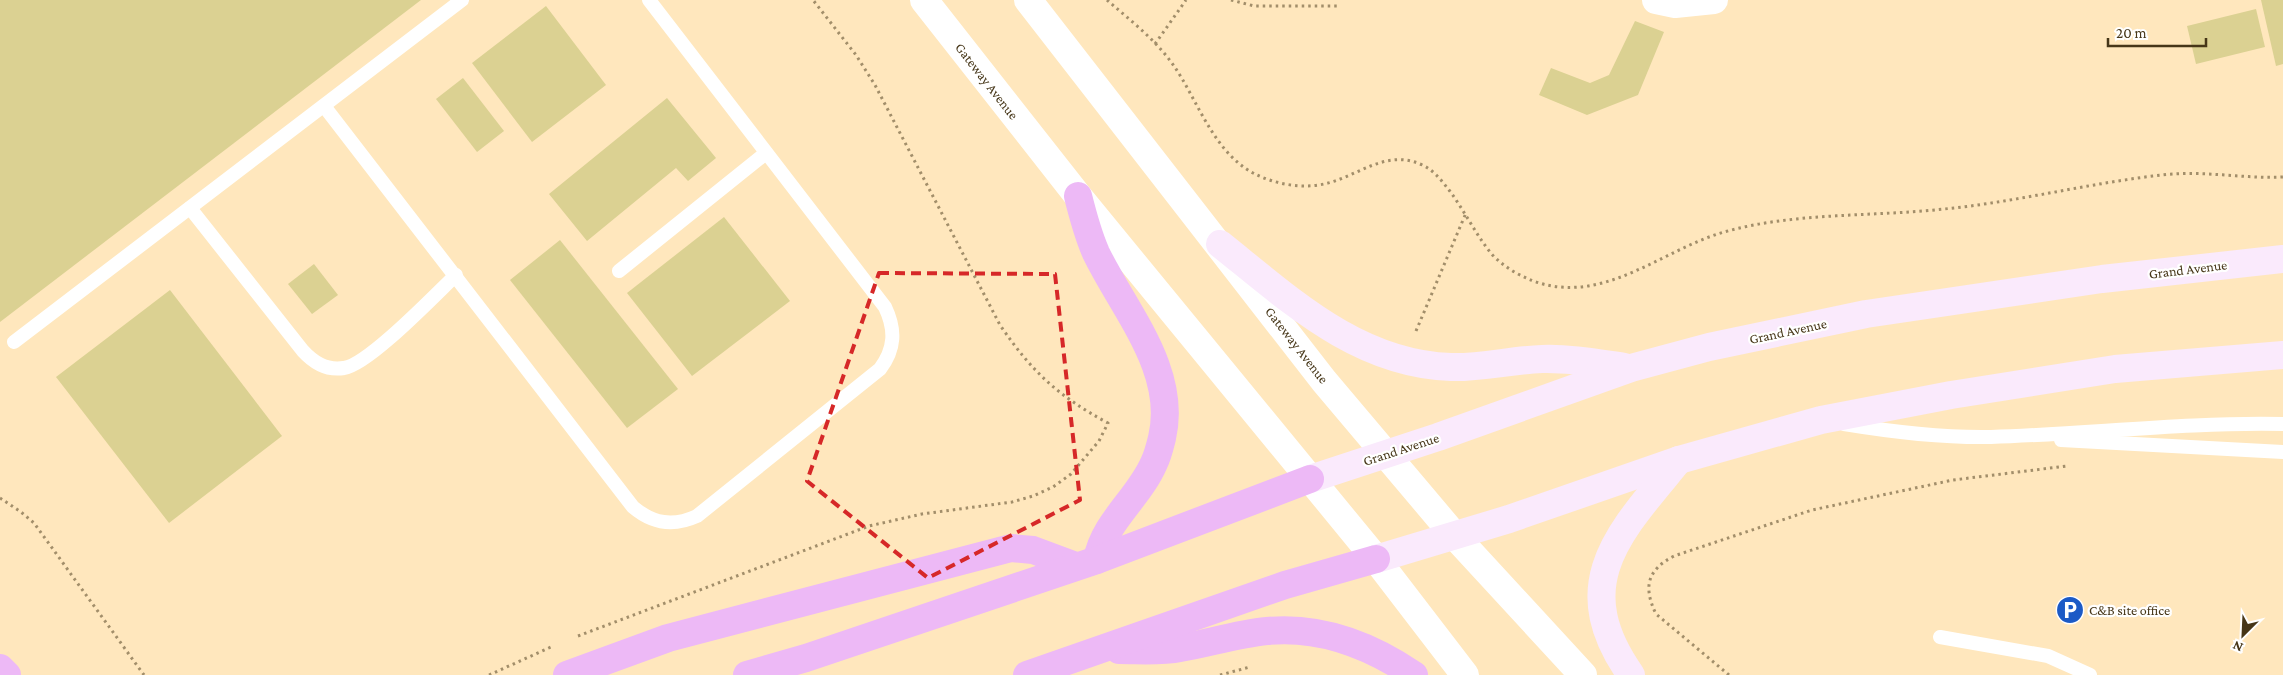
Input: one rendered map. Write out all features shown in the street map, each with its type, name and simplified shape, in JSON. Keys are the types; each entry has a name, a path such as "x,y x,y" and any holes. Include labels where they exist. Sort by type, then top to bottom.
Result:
{"highway":[{"path":"1078,196 1088,236 1155,361 1162,390 1165,421 1154,464 1112,526 1098,552 1086,563"},
{"path":"746,675 806,658 1086,563 1310,479"},
{"path":"566,675 668,638 1011,548 1086,563"},
{"path":"1027,675 1285,585 1376,558"},
{"path":"1103,649 1166,650 1267,631 1300,631 1340,638 1367,647 1392,660 1414,675"},
{"path":"775,675 806,658"},
{"path":"0,668 7,675"}],"main road":[{"path":"1220,244 1318,320 1355,342 1403,361 1452,367 1552,359 1631,368"},
{"name":"Grand Avenue","path":"1310,479 1385,455 1631,368 1709,348 1866,314 2102,279 2283,259"},
{"path":"1376,558 1509,519 1679,460 1821,420 1951,395 2115,369 2283,355"},
{"path":"1631,675 1615,649 1608,631 1601,590 1603,573 1621,532 1679,460"}],"street":[{"name":"Gateway Avenue","path":"924,0 1078,196 1376,558 1465,675"},
{"name":"Gateway Avenue","path":"1028,0 1220,244 1324,381 1454,535 1582,675"},
{"path":"1656,0 1675,4 1714,0"}],"lane":[{"path":"14,342 462,0"},
{"path":"324,106 633,506 652,520 676,524 687,521 697,516 880,369 888,358 892,346 892,326 885,308 649,0"},
{"path":"619,271 766,152"},
{"path":"190,208 303,351 321,366 343,368 364,360 456,275"},
{"path":"1821,420 1899,433 2283,452"},
{"path":"1990,437 2225,423 2283,424"},
{"path":"1940,637 2048,656 2090,675"}],"path":[{"path":"571,639 869,526 922,514 1012,502 1033,496 1071,474 1099,441 1108,423 1076,405 1046,382 1021,356 1000,325 875,85 856,55 813,0"},
{"path":"1107,0 1155,44 1173,64 1219,141 1234,158 1251,172 1275,182 1307,185 1331,182 1380,162 1400,159 1420,164 1438,175 1466,212 1492,254 1517,273 1546,285 1577,289 1606,283 1699,240 1752,225 1782,220 1948,209 2169,174 2206,173 2266,178 2283,177"},
{"path":"1155,44 1186,0"},
{"path":"1231,0 1254,6 1340,6"},
{"path":"1403,361 1466,212"},
{"path":"1729,675 1656,614 1650,600 1649,584 1653,573 1661,563 1674,556 1812,510 1953,480 2072,466"},
{"path":"0,498 34,523 144,675"},
{"path":"489,675 553,646"},
{"path":"1220,675 1255,666"}],"highlighted area":[{"path":"879,273 1055,274 1080,500 928,578 807,481"}],"building":[{"path":"0,0 421,0 0,322"},
{"path":"2261,0 2283,0 2283,64 2276,66"},
{"path":"546,6 606,85 532,142 472,63"},
{"path":"2256,9 2265,47 2196,64 2187,26"},
{"path":"1635,21 1664,32 1638,95 1587,115 1539,95 1551,68 1590,83 1609,75"},
{"path":"463,78 504,131 477,152 436,99"},
{"path":"667,98 716,158 688,181 676,168 587,241 549,194"},
{"path":"724,217 790,301 692,376 627,293"},
{"path":"560,240 678,389 627,428 510,280"},
{"path":"314,264 338,295 312,314 288,284"},
{"path":"170,290 282,436 169,523 56,377"}],"place":[{"name":"C&B site office","path":"2070,610"}]}
